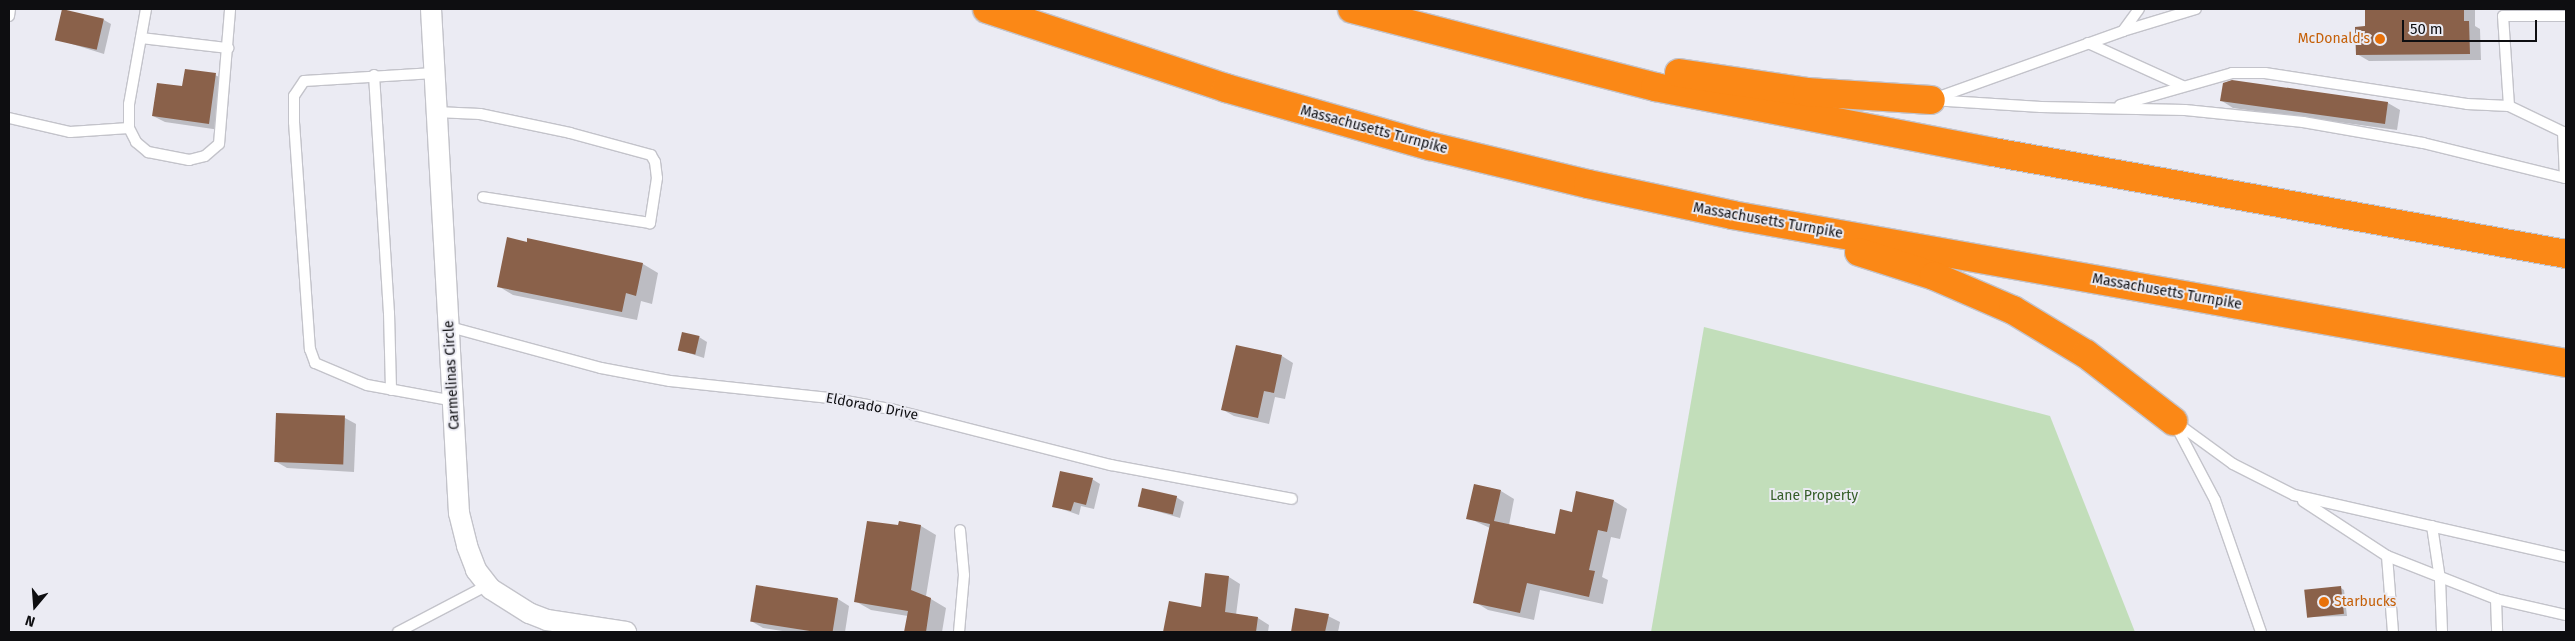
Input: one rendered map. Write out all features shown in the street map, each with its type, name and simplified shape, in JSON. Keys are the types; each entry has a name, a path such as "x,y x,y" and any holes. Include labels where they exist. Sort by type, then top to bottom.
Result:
{"highway":[{"name":"Massachusetts Turnpike","path":"986,9 1217,86 1430,146 1606,188 1755,219 2566,363"},
{"path":"1352,9 1460,39 1655,87 2566,254"},
{"path":"1460,39 1807,92 1931,100"},
{"path":"1755,219 1974,291 2013,310 2086,354 2173,421"}],"street":[{"name":"Carmelinas Circle","path":"431,9 459,513 476,570 488,585 509,602 546,626 626,632"}],"lane":[{"path":"9,16 10,9"},
{"path":"146,9 129,104 129,128 136,142 148,152 189,160 205,156 219,144 230,9"},
{"path":"2123,31 2139,9"},
{"path":"1931,100 2088,43 2196,9"},
{"path":"2509,106 2501,12 2566,16"},
{"path":"141,38 228,48"},
{"path":"2088,43 2183,86"},
{"path":"434,73 374,75 304,81 294,96 294,122 310,349 314,363 348,379 391,390 454,401"},
{"path":"1931,100 2239,114 2303,122 2423,143 2566,178 2565,132 2509,106 2467,104 2265,73 2232,74 2183,86 2110,108"},
{"path":"374,75 389,313 391,390"},
{"path":"436,112 480,114 570,133 651,155 656,162 658,178 650,223 483,197"},
{"path":"9,118 70,132 129,128"},
{"name":"Eldorado Drive","path":"450,327 601,368 670,380 829,398 891,409 1111,464 1292,499"},
{"path":"2173,421 2234,464 2294,495 2387,556 2440,579 2496,599 2566,615"},
{"path":"2173,421 2215,500 2260,632"},
{"path":"2294,495 2566,557"},
{"path":"2432,526 2440,579 2442,632"},
{"path":"959,632 964,574 960,530"},
{"path":"2387,556 2393,632"},
{"path":"398,632 488,585"},
{"path":"2496,599 2496,632"}],"green space":[{"name":"Lane Property","path":"1704,327 2050,416 2135,632 1651,632"}],"building":[{"path":"62,9 104,19 97,50 55,40"},
{"path":"2365,9 2464,9 2464,21 2469,21 2470,54 2356,55 2355,27 2365,26"},
{"path":"185,69 216,73 209,124 152,116 157,83 182,86"},
{"path":"2232,80 2388,102 2385,124 2220,101 2223,83"},
{"path":"507,237 527,242 527,238 643,263 636,296 626,293 622,312 497,287"},
{"path":"682,332 700,336 695,355 678,351"},
{"path":"1236,345 1282,355 1274,393 1264,391 1258,418 1221,410"},
{"path":"276,413 345,415 343,464 274,462"},
{"path":"1060,471 1093,478 1086,505 1074,502 1071,511 1052,507"},
{"path":"1474,484 1501,490 1494,521 1555,534 1560,509 1572,512 1576,491 1614,500 1607,532 1598,530 1589,570 1595,571 1589,597 1527,583 1520,613 1473,603 1490,524 1466,519"},
{"path":"1142,488 1177,496 1173,515 1138,507"},
{"path":"867,521 898,525 899,521 921,525 911,590 931,598 926,632 904,632 908,611 854,602"},
{"path":"1205,573 1229,576 1225,612 1258,617 1256,632 1163,632 1169,601 1201,607"},
{"path":"756,585 838,598 833,632 816,632 750,622"},
{"name":"Starbucks","path":"2341,586 2344,614 2307,618 2304,590"},
{"path":"1295,608 1329,614 1325,632 1291,632"}],"place":[{"name":"McDonald's","path":"2380,39"},
{"name":"Starbucks","path":"2324,602"}]}
